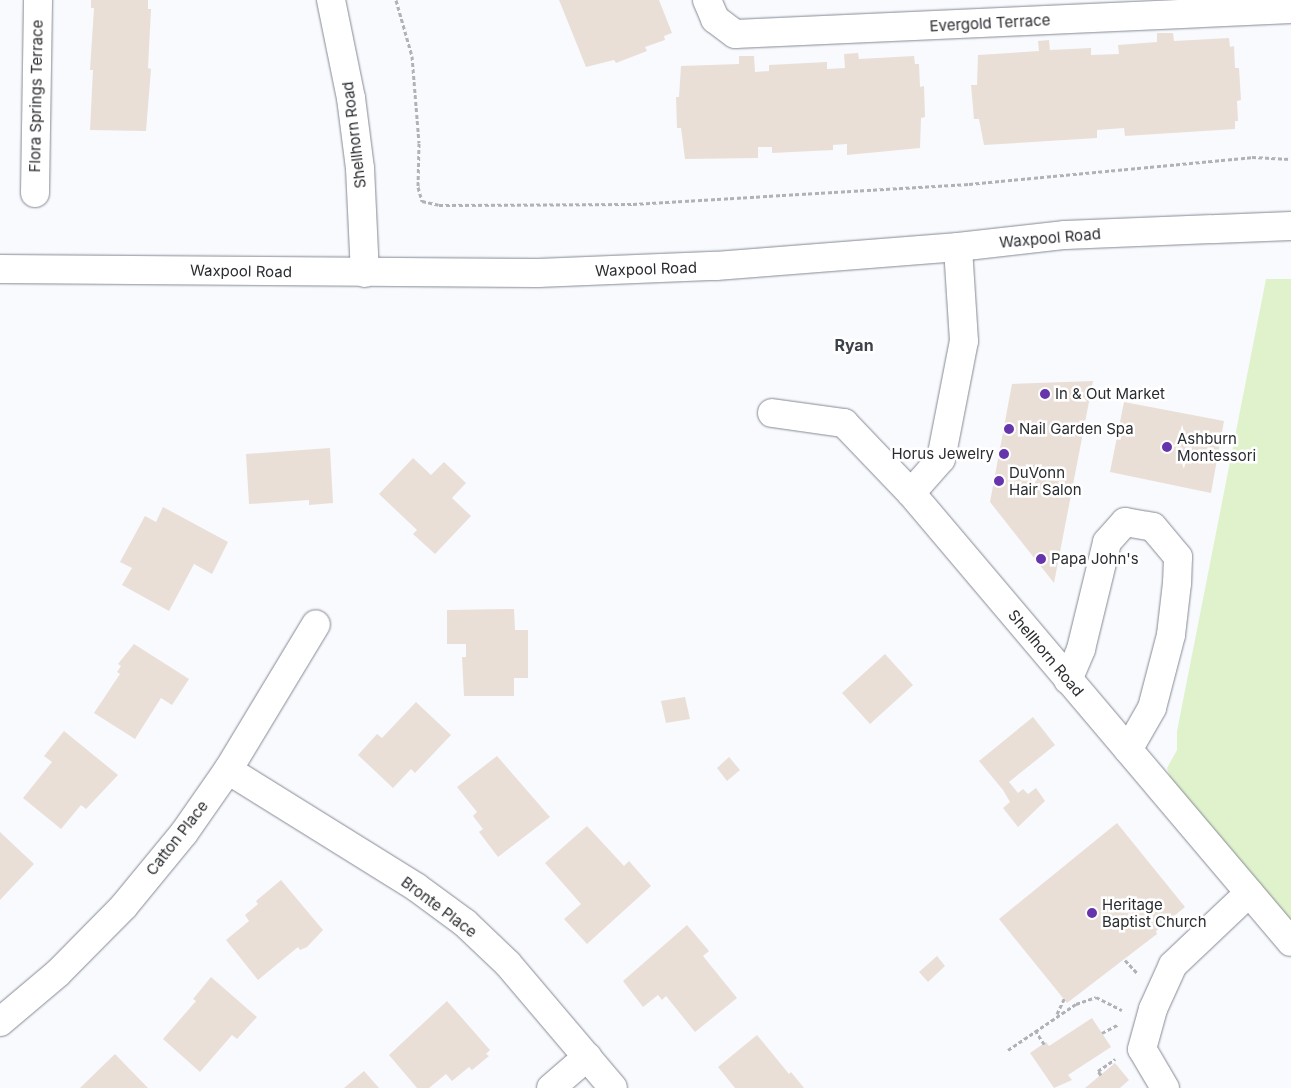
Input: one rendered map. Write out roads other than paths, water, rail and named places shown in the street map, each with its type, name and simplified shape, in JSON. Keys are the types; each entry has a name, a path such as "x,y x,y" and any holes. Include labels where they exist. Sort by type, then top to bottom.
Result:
{"street":[{"name":"Flora Springs Terrace","path":"35,193 38,0"},
{"name":"Shellhorn Road","path":"331,0 351,98 359,158 365,272"},
{"name":"Evergold Terrace","path":"707,0 715,19 734,34 1203,6 1291,9"},
{"name":"Waxpool Road","path":"0,269 538,273 716,266 958,248 1065,235 1291,226"},
{"path":"911,493 941,459 964,341 958,248"},
{"name":"Shellhorn Road","path":"772,413 844,423 911,493 1291,942"},
{"path":"1068,680 1081,649 1107,542 1125,522 1153,527 1178,557 1174,609 1171,635 1152,708 1128,750"},
{"name":"Catton Place","path":"0,1022 58,973 124,906 184,833 228,770 316,624"},
{"name":"Bronte Place","path":"228,770 416,887 465,924 508,964 613,1088"},
{"path":"1165,1088 1142,1049 1153,1009 1173,965 1249,893"},
{"path":"551,1088 587,1057"}],"place":[{"name":"In & Out Market","path":"1045,394"},
{"name":"Nail Garden Spa","path":"1009,429"},
{"name":"Ashburn Montessori","path":"1167,447"},
{"name":"Horus Jewelry","path":"1004,454"},
{"name":"DuVonn Hair Salon","path":"999,481"},
{"name":"Papa John's","path":"1041,559"},
{"name":"Heritage Baptist Church","path":"1092,913"}],"district":[{"name":"Ryan","path":"854,345"}]}
